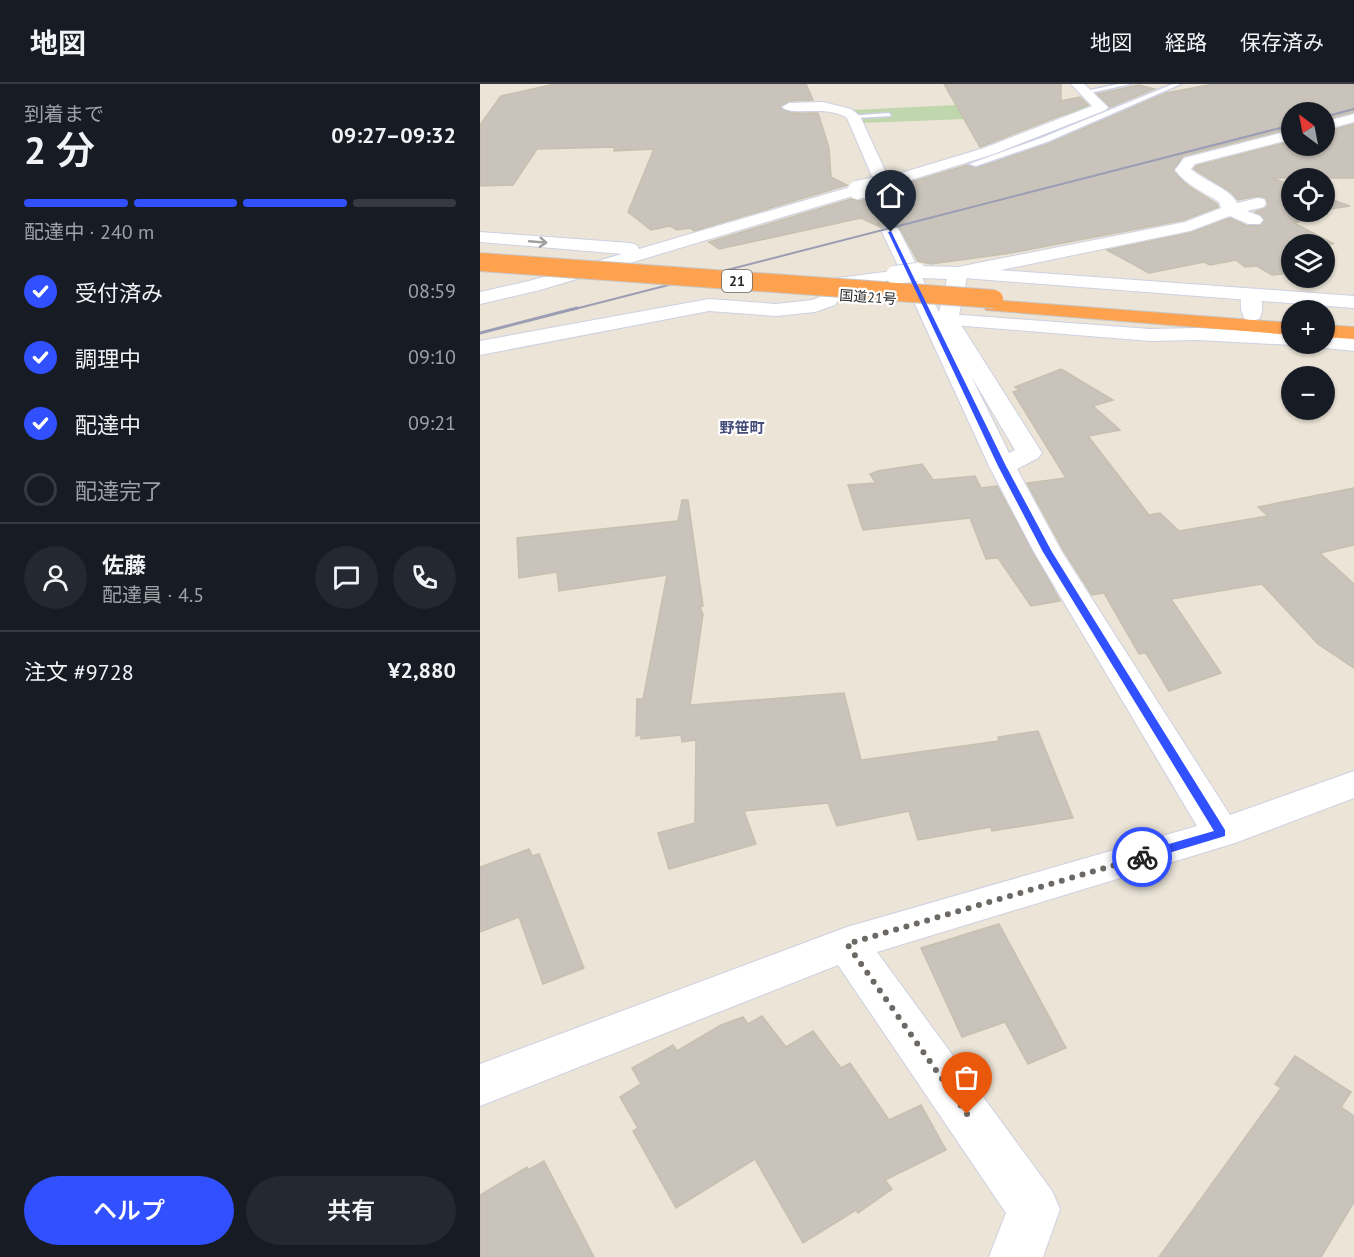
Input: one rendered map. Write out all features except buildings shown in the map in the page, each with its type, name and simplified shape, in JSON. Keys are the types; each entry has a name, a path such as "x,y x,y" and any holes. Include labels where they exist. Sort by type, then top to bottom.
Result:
{"highway":[{"name":"国道21号","path":"480,262 1281,327"},
{"name":"国道21号","path":"480,268 1281,320"},
{"path":"1335,324 1354,325"},
{"path":"1335,332 1354,333"}],"street":[{"path":"480,298 533,285 989,152 1101,107 1081,88"},
{"path":"830,93 871,185"},
{"path":"789,107 821,106 845,109 853,116 871,185"},
{"path":"1335,123 1354,118"},
{"path":"1230,210 1227,199 1195,181 1183,170 1189,161 1281,137"},
{"path":"958,273 1190,226 1230,210 1258,203"},
{"path":"1230,210 1254,220"},
{"path":"891,232 1002,466 1048,552 1221,833"},
{"path":"480,237 650,251"},
{"path":"480,348 709,305 776,310 816,306 828,301 836,287 845,282 917,272 958,273 1354,302"},
{"path":"958,273 948,320 1029,453 1002,466"},
{"path":"480,282 533,285"},
{"path":"1251,295 1253,328"},
{"path":"948,320 1150,335 1253,328 1281,336"},
{"path":"1335,343 1354,344"},
{"path":"480,1085 847,944 1221,833 1354,784"},
{"path":"847,944 1034,1209 1016,1257"}],"lane":[{"path":"1081,88 1128,84"},
{"path":"1152,84 1168,88"},
{"path":"973,164 1035,144 1178,84"},
{"path":"853,116 889,115"}],"green space":[{"path":"1082,99 1089,108 1070,115 862,123 853,110"}],"tunnel":[{"path":"867,182 891,232"}],"railway":[{"path":"1335,114 1354,109"},
{"path":"571,310 1281,128"},
{"path":"480,333 577,308"}],"way so far":[{"path":"967,1114 847,944 1142,857"}],"district":[{"name":"野笹町","path":"742,427"}],"route":[{"path":"891,232 1002,466 1048,552 1221,833 1142,857"}]}
